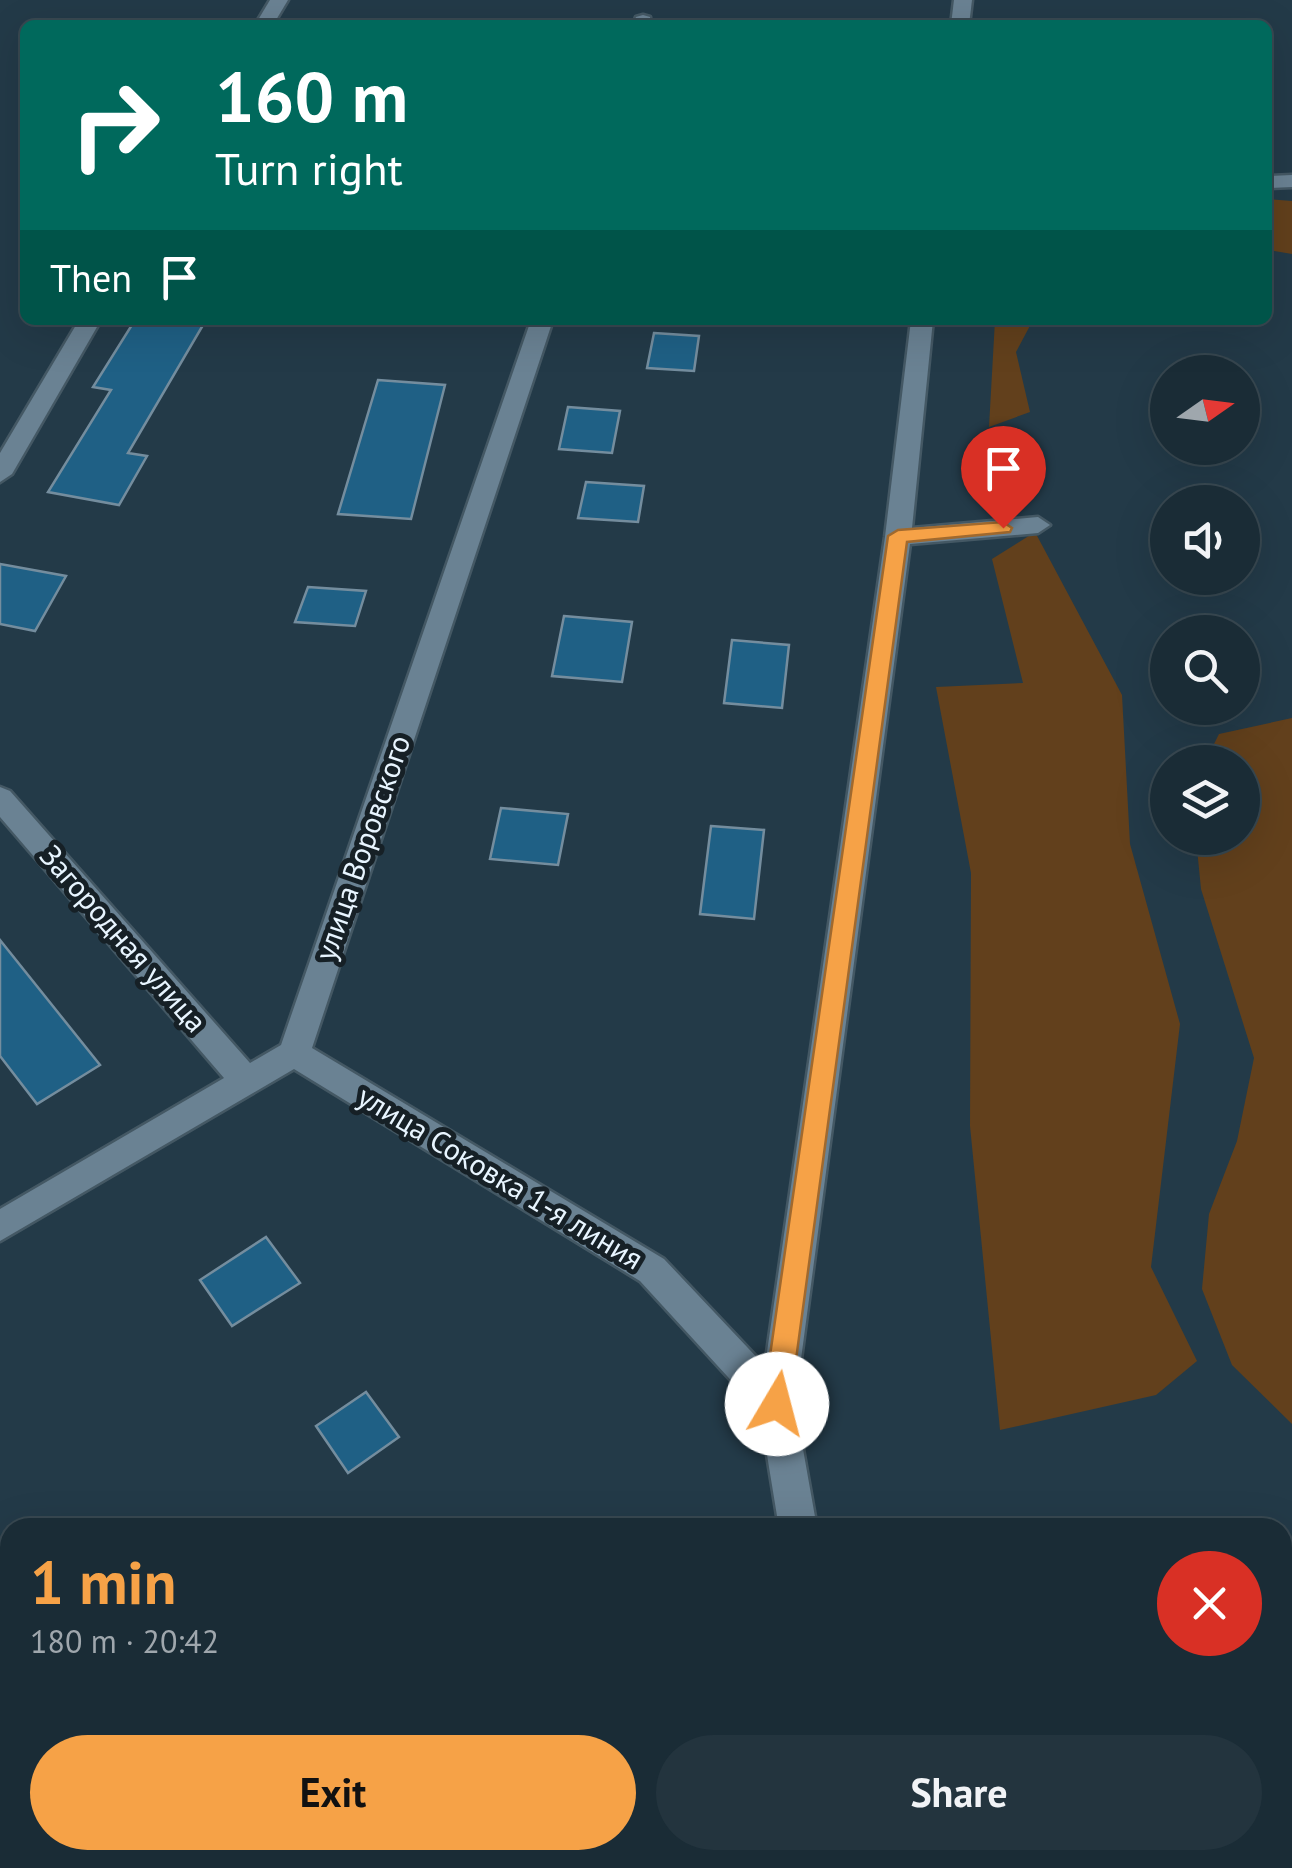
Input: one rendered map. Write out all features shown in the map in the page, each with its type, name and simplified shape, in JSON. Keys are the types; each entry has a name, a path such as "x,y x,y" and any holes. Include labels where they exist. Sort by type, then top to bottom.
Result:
{"street":[{"path":"0,474 87,325"},
{"name":"улица Воровского","path":"294,1052 540,325"},
{"path":"796,1518 777,1404 898,536 921,325"},
{"path":"898,536 1038,525"},
{"name":"Загородная улица","path":"0,798 246,1081"},
{"path":"0,1226 294,1052"},
{"name":"улица Соковка 1-я линия","path":"294,1052 652,1270 777,1404"}],"shaded area":[{"path":"1272,199 1292,201 1292,254 1272,251"},
{"path":"995,325 1030,325 1016,352 1030,412 989,427"},
{"path":"1035,532 1122,695 1130,844 1180,1024 1151,1267 1197,1361 1156,1395 1000,1430 970,1126 971,873 936,687 1023,683 992,559"},
{"path":"1292,718 1292,1424 1232,1365 1202,1289 1209,1214 1237,1141 1254,1058 1201,889 1198,855 1260,855 1260,745 1214,745 1219,734"}],"building":[{"path":"132,325 203,325 128,453 147,456 119,505 48,492 111,390 93,387"},
{"path":"654,333 699,336 694,371 647,368"},
{"path":"378,380 445,385 411,519 338,514"},
{"path":"568,407 620,411 612,453 559,449"},
{"path":"586,482 644,486 638,522 578,518"},
{"path":"0,564 66,576 35,631 0,624"},
{"path":"308,587 366,591 355,626 295,622"},
{"path":"564,616 632,622 622,682 552,676"},
{"path":"732,640 789,645 782,708 724,703"},
{"path":"501,808 568,814 558,865 490,859"},
{"path":"711,826 764,830 754,919 700,914"},
{"path":"0,940 100,1065 37,1104 0,1056"},
{"path":"266,1237 300,1283 232,1326 200,1280"},
{"path":"366,1392 399,1437 348,1473 316,1426"}],"route":[{"path":"777,1404 898,536 1003,528"}]}
